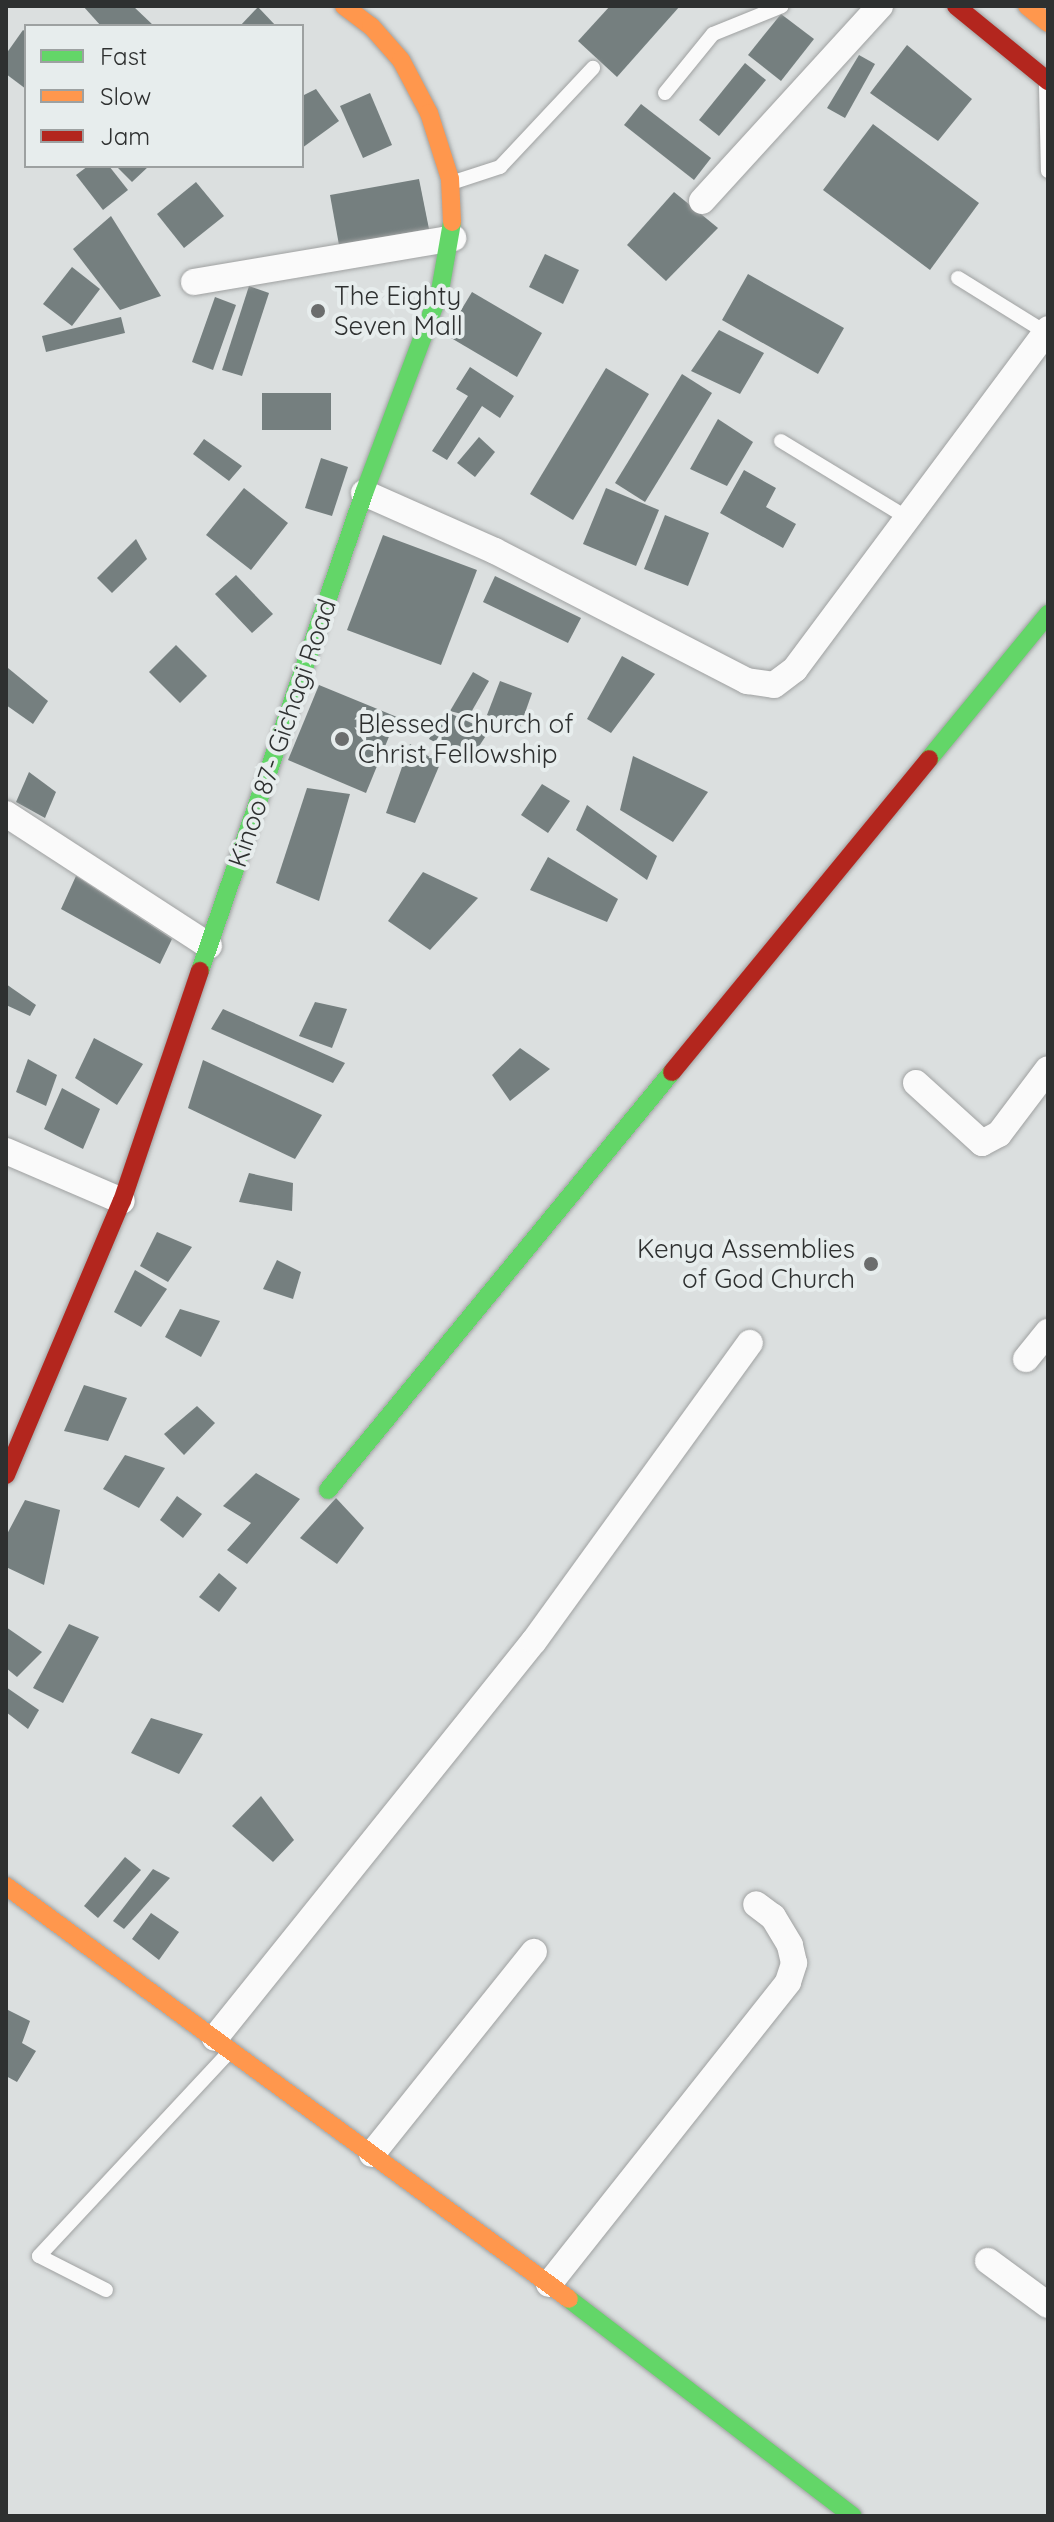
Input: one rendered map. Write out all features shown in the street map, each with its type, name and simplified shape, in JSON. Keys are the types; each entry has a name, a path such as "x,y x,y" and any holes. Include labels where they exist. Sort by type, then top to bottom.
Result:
{"main road":[{"name":"Kinoo 87- Gichagi Road","path":"6,1475 122,1201 364,493 440,291 453,238 450,183 429,113 378,16 344,6"},
{"path":"956,6 1047,80"},
{"path":"1027,6 1048,23"},
{"path":"328,1490 1048,614"},
{"path":"6,1886 549,2284 853,2516"}],"street":[{"path":"702,201 880,6"},
{"path":"194,282 453,238"},
{"path":"364,493 495,551 747,681 774,685 795,669 1047,330"},
{"path":"6,814 209,946"},
{"path":"916,1083 982,1143 999,1134 1048,1069"},
{"path":"6,1151 122,1201"},
{"path":"1026,1359 1048,1332"},
{"path":"223,2044 534,1641 750,1343"},
{"path":"549,2284 788,1982 794,1963 790,1945 773,1917 756,1904"},
{"path":"372,2154 534,1952"},
{"path":"988,2261 1048,2305"}],"lane":[{"path":"665,93 713,34 782,6"},
{"path":"450,183 500,167 593,68"},
{"path":"1047,80 1048,171"},
{"path":"958,278 1047,330"},
{"path":"781,441 906,517"},
{"path":"106,2290 39,2256 223,2044"}],"building":[{"path":"83,6 133,6 152,24 99,24"},
{"path":"610,6 680,6 617,77 578,41"},
{"path":"258,7 274,24 242,24"},
{"path":"781,14 814,39 781,81 748,55"},
{"path":"24,31 24,88 6,74 6,54"},
{"path":"907,45 972,99 938,141 870,93"},
{"path":"859,55 875,64 845,118 827,108"},
{"path":"745,63 766,80 719,136 699,120"},
{"path":"316,89 339,121 304,147 304,95"},
{"path":"370,93 392,145 363,158 340,106"},
{"path":"641,104 711,158 694,180 624,125"},
{"path":"873,124 979,203 930,270 823,190"},
{"path":"85,168 111,168 128,190 103,210 76,175"},
{"path":"118,168 147,168 132,182"},
{"path":"419,179 429,229 339,245 330,195"},
{"path":"196,182 224,216 184,248 157,214"},
{"path":"674,192 718,228 666,281 627,245"},
{"path":"111,216 161,296 120,310 73,249"},
{"path":"545,254 579,270 563,304 529,287"},
{"path":"72,267 100,289 72,326 43,304"},
{"path":"748,274 844,328 818,374 722,320"},
{"path":"249,286 269,293 242,376 222,370"},
{"path":"472,292 542,333 517,377 446,335"},
{"path":"215,297 236,305 213,370 192,362"},
{"path":"121,317 125,333 46,352 42,336"},
{"path":"719,330 764,353 740,394 691,371"},
{"path":"470,367 514,396 500,418 482,406 447,460 432,451 468,396 456,389"},
{"path":"606,368 649,394 573,520 530,494"},
{"path":"682,374 712,393 645,502 615,483"},
{"path":"262,393 331,393 331,430 262,430"},
{"path":"718,419 753,442 727,486 690,469"},
{"path":"479,437 495,452 475,477 457,463"},
{"path":"204,439 242,466 229,481 193,454"},
{"path":"321,458 348,467 332,516 305,508"},
{"path":"744,470 776,488 766,507 796,524 783,548 720,513"},
{"path":"244,488 288,523 251,570 206,535"},
{"path":"606,488 659,510 636,566 583,544"},
{"path":"665,515 709,533 688,586 644,569"},
{"path":"383,535 477,570 441,665 347,630"},
{"path":"136,539 147,559 112,593 97,578"},
{"path":"236,575 273,614 252,633 215,594"},
{"path":"495,576 581,618 568,643 483,602"},
{"path":"176,645 207,676 180,703 149,672"},
{"path":"622,656 655,674 611,733 587,719"},
{"path":"8,668 48,701 33,724 6,705"},
{"path":"473,672 489,681 469,716 450,711"},
{"path":"500,681 532,693 520,727 487,715"},
{"name":"Blessed Church of Christ Fellowship","path":"319,685 397,717 366,793 288,760"},
{"path":"445,711 489,731 470,760 429,739"},
{"path":"410,744 440,764 415,823 386,813"},
{"path":"633,756 708,792 673,842 620,810"},
{"path":"29,772 56,792 45,818 16,802"},
{"path":"542,784 570,801 548,833 521,815"},
{"path":"307,788 350,794 319,901 276,883"},
{"path":"587,805 657,856 647,880 576,830"},
{"path":"548,857 618,899 607,922 530,890"},
{"path":"423,872 478,898 430,950 388,921"},
{"path":"76,876 172,939 160,964 61,909"},
{"path":"6,984 36,1005 30,1016 6,1005"},
{"path":"315,1002 347,1009 332,1048 299,1036"},
{"path":"223,1009 345,1063 333,1083 211,1029"},
{"path":"94,1038 143,1064 117,1105 75,1078"},
{"path":"520,1048 550,1069 510,1101 492,1075"},
{"path":"28,1059 57,1075 46,1106 16,1092"},
{"path":"203,1060 322,1115 295,1159 188,1108"},
{"path":"62,1088 100,1109 83,1149 44,1129"},
{"path":"249,1173 293,1183 292,1211 239,1202"},
{"path":"157,1232 192,1247 168,1282 140,1266"},
{"path":"277,1260 301,1272 293,1299 263,1289"},
{"path":"135,1270 167,1289 141,1327 114,1312"},
{"path":"180,1309 220,1321 201,1357 165,1337"},
{"path":"84,1385 127,1398 108,1441 64,1431"},
{"path":"197,1406 215,1423 184,1455 164,1434"},
{"path":"125,1455 165,1468 139,1508 103,1489"},
{"path":"256,1473 300,1499 247,1564 227,1550 251,1523 223,1506"},
{"path":"177,1496 202,1514 183,1538 160,1520"},
{"path":"336,1498 364,1528 337,1564 300,1538"},
{"path":"25,1500 60,1510 44,1585 6,1567 6,1536"},
{"path":"219,1573 237,1588 219,1612 199,1597"},
{"path":"69,1624 99,1637 63,1703 33,1688"},
{"path":"6,1627 42,1652 17,1677 6,1668"},
{"path":"6,1687 39,1710 28,1729 6,1712"},
{"path":"151,1718 203,1734 179,1774 131,1753"},
{"path":"261,1796 294,1840 273,1862 232,1826"},
{"path":"125,1857 141,1870 98,1918 84,1906"},
{"path":"153,1869 170,1878 124,1929 113,1921"},
{"path":"151,1913 179,1932 159,1960 132,1939"},
{"path":"6,2009 30,2021 22,2043 36,2051 17,2082 6,2076"}],"traffic: fast":[{"path":"200,971 364,493 440,291 452,222"},
{"path":"929,759 1048,614"},
{"path":"328,1490 672,1072"},
{"path":"569,2299 853,2516"}],"traffic: slow":[{"path":"344,6 371,26 401,60 429,113 450,179 452,222"},
{"path":"1027,6 1048,23"},
{"path":"6,1886 569,2299"}],"traffic: jam":[{"path":"956,6 1048,81"},
{"path":"672,1072 929,759"},
{"path":"6,1475 122,1201 200,971"}],"place":[{"name":"The Eighty Seven Mall","path":"318,311"},
{"name":"Blessed Church of Christ Fellowship","path":"342,739"},
{"name":"Kenya Assemblies of God Church","path":"871,1264"}]}
